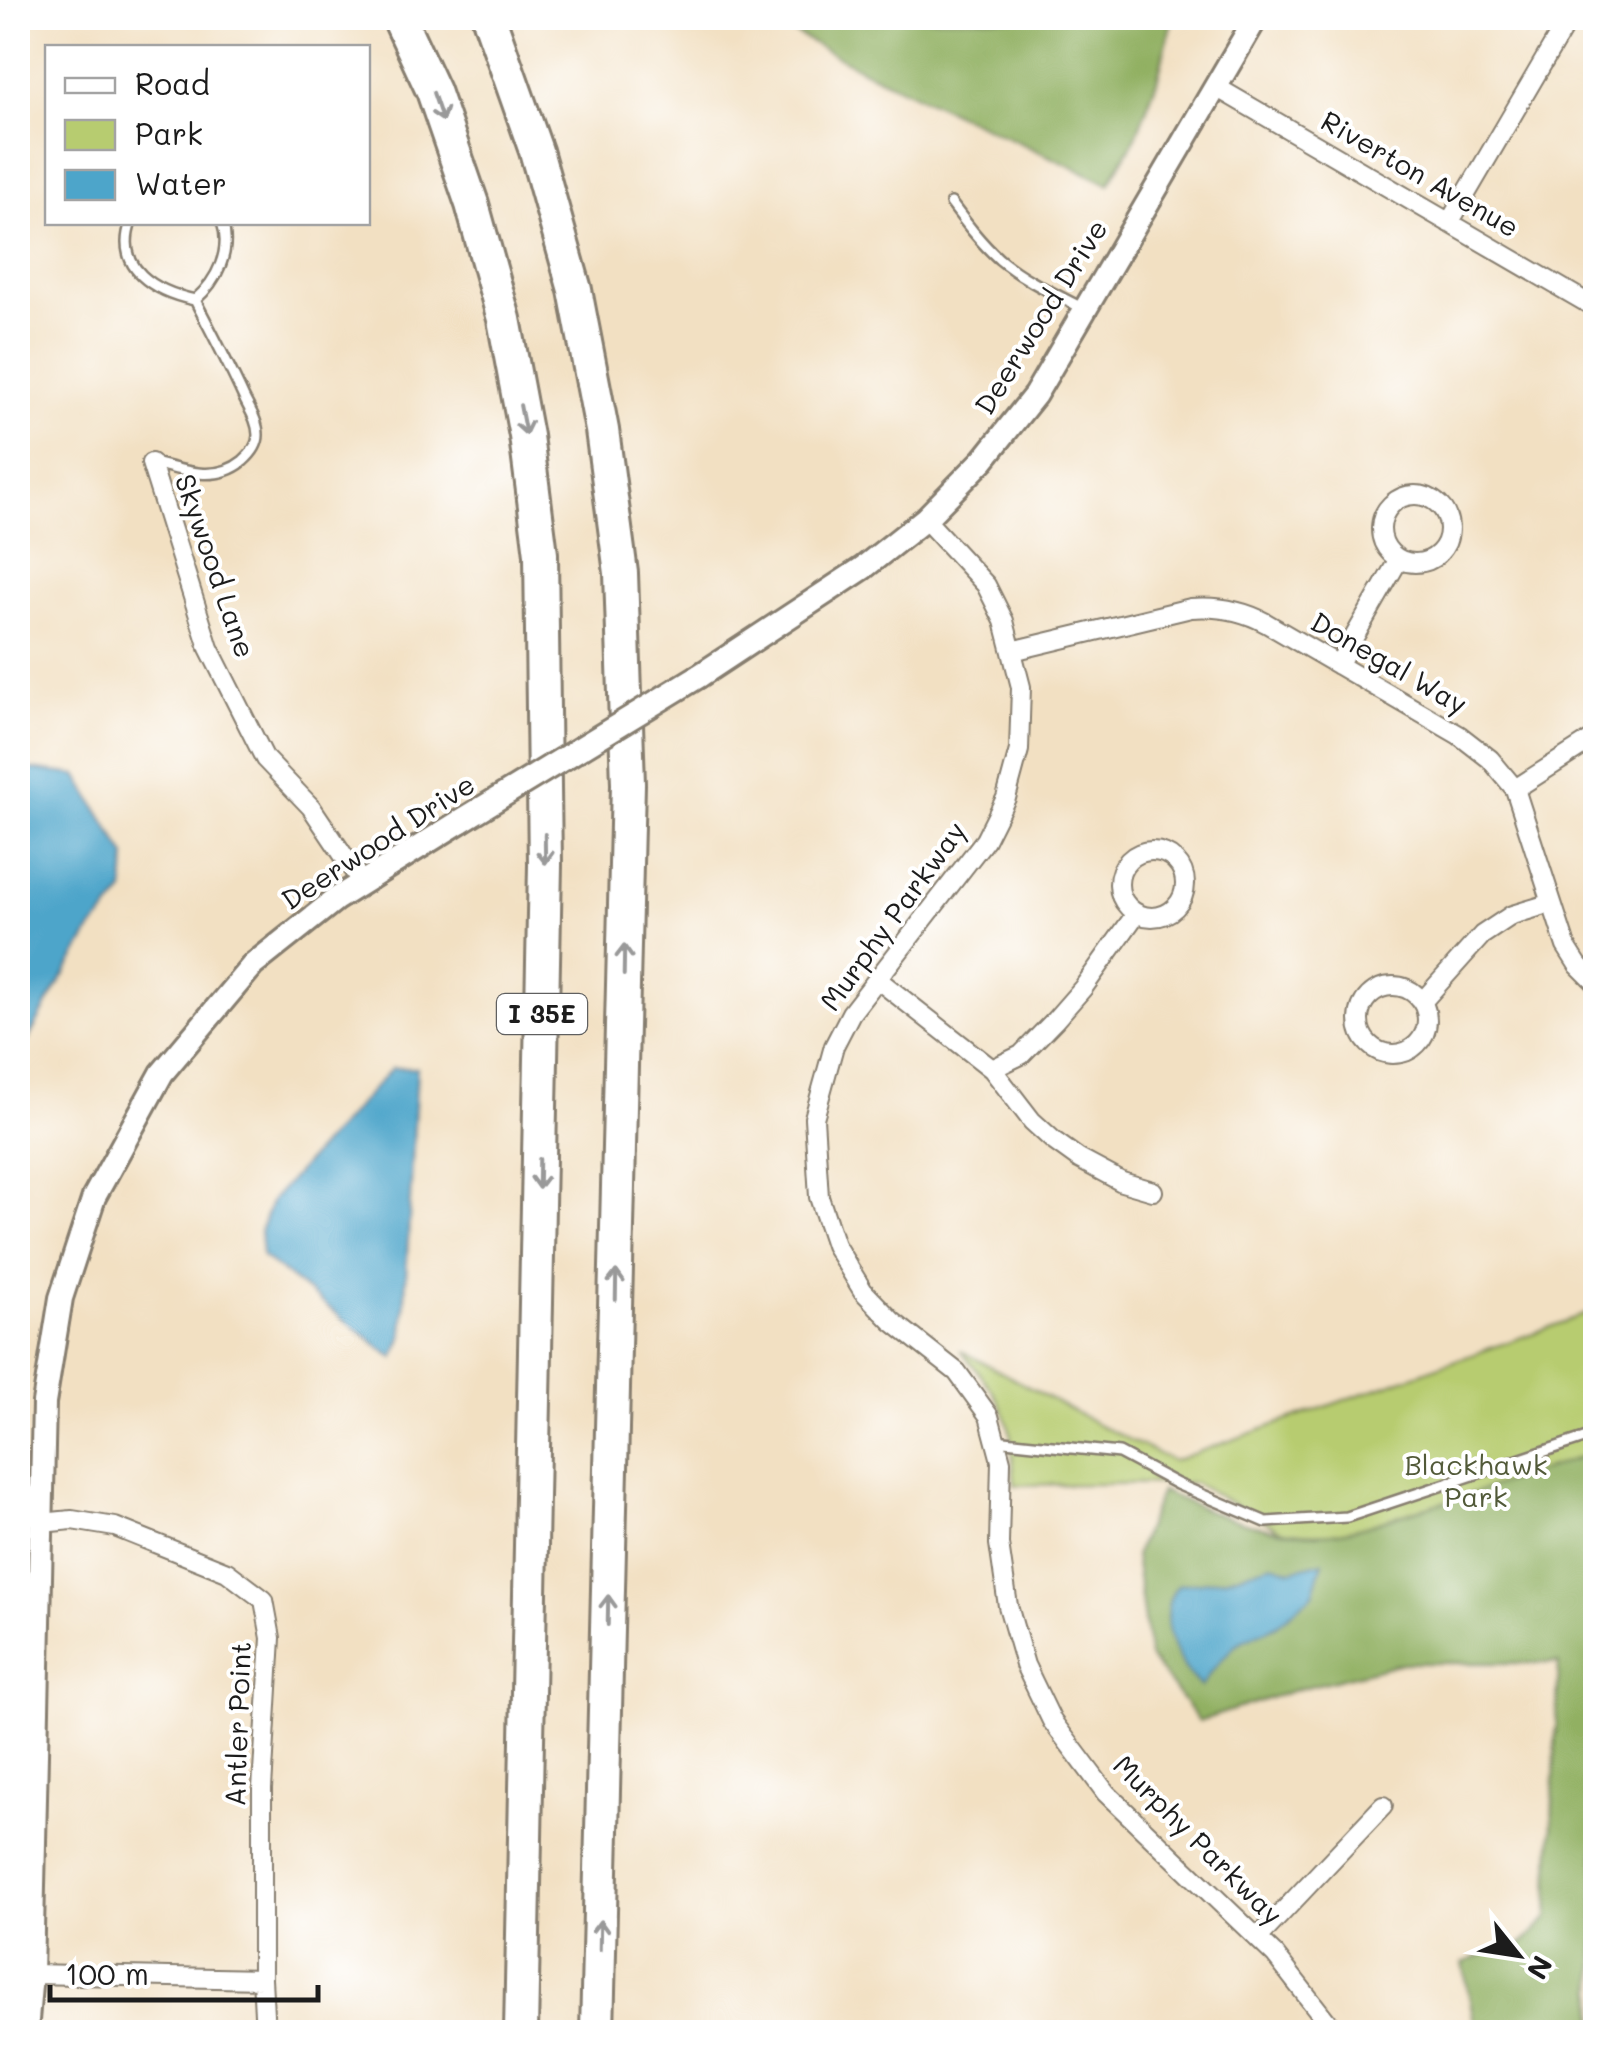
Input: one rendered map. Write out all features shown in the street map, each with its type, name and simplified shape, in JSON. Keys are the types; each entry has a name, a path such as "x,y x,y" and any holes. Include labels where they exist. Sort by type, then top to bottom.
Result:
{"highway":[{"name":"I 35E","path":"399,18 433,91 472,204 504,319 526,436 540,554 545,865 521,2032"},
{"name":"I 35E","path":"489,18 536,151 574,290 602,430 621,573 628,784 597,2032"}],"street":[{"name":"Deerwood Drive","path":"26,2032 31,1974 29,1525 44,1403 60,1298 94,1197 162,1073 253,965 336,899 699,676 863,568 924,519 984,459 1034,395 1256,18"},
{"path":"1449,223 1569,18"},
{"name":"Riverton Avenue","path":"1216,88 1596,308"},
{"name":"Skywood Lane","path":"151,462 209,648 248,728 264,759 310,807 362,883"},
{"name":"Murphy Parkway","path":"924,519 986,585 1004,621 1021,686 1018,750 1006,798 985,840 852,1013 834,1046 814,1118 819,1197 835,1244 863,1290 892,1321 957,1372 989,1416 1000,1461 999,1544 1008,1606 1026,1665 1052,1721 1106,1793 1275,1955 1335,2032"},
{"path":"1338,665 1399,559"},
{"name":"Donegal Way","path":"1012,651 1180,610 1213,607 1257,618 1475,746 1490,759 1515,789 1566,946 1596,983"},
{"path":"1515,789 1596,738"},
{"path":"1422,1002 1482,935 1512,915 1552,903"},
{"path":"992,1069 1021,1055 1055,1020 1094,974 1136,914"},
{"path":"877,980 992,1069 1054,1141 1122,1182 1153,1191"},
{"name":"Antler Point","path":"29,1525 72,1520 115,1527 227,1572 264,1600 271,1638 262,1789 265,2032"},
{"path":"1258,1938 1383,1806"},
{"path":"31,1974 262,1978"}],"lane":[{"path":"952,203 972,231 1002,261 1085,309"},
{"path":"131,225 127,242 140,275 158,289 195,300 258,430 251,454 237,465 214,474 151,462"},
{"path":"195,300 220,266 226,248 223,225"},
{"path":"995,1440 1119,1453 1177,1484 1266,1522 1348,1517 1596,1434"}],"green space":[{"path":"767,18 1173,18 1157,81 1135,139 1109,184 866,72"},
{"name":"Blackhawk Park","path":"1595,1311 1595,2032 1543,2032 1559,1663 1368,1577 1194,1483 1015,1485 1011,1438 1004,1413 992,1390 960,1350 1173,1461"},
{"path":"1595,1452 1595,2032 1476,2032 1463,1963 1493,1950 1515,1951 1548,1918 1559,1663 1403,1663 1298,1689 1199,1721 1149,1657 1135,1556 1161,1491 1222,1516 1266,1528 1331,1533 1459,1498"}],"water":[{"path":"23,768 77,775 126,856 124,892 90,932 21,1053 18,1069 18,771"},
{"path":"392,1068 417,1068 403,1336 394,1358 262,1256 260,1231 272,1200"},
{"path":"1323,1562 1313,1594 1277,1625 1236,1644 1201,1687 1183,1665 1171,1639 1168,1611 1178,1585 1224,1579 1273,1564 1291,1570"}]}
